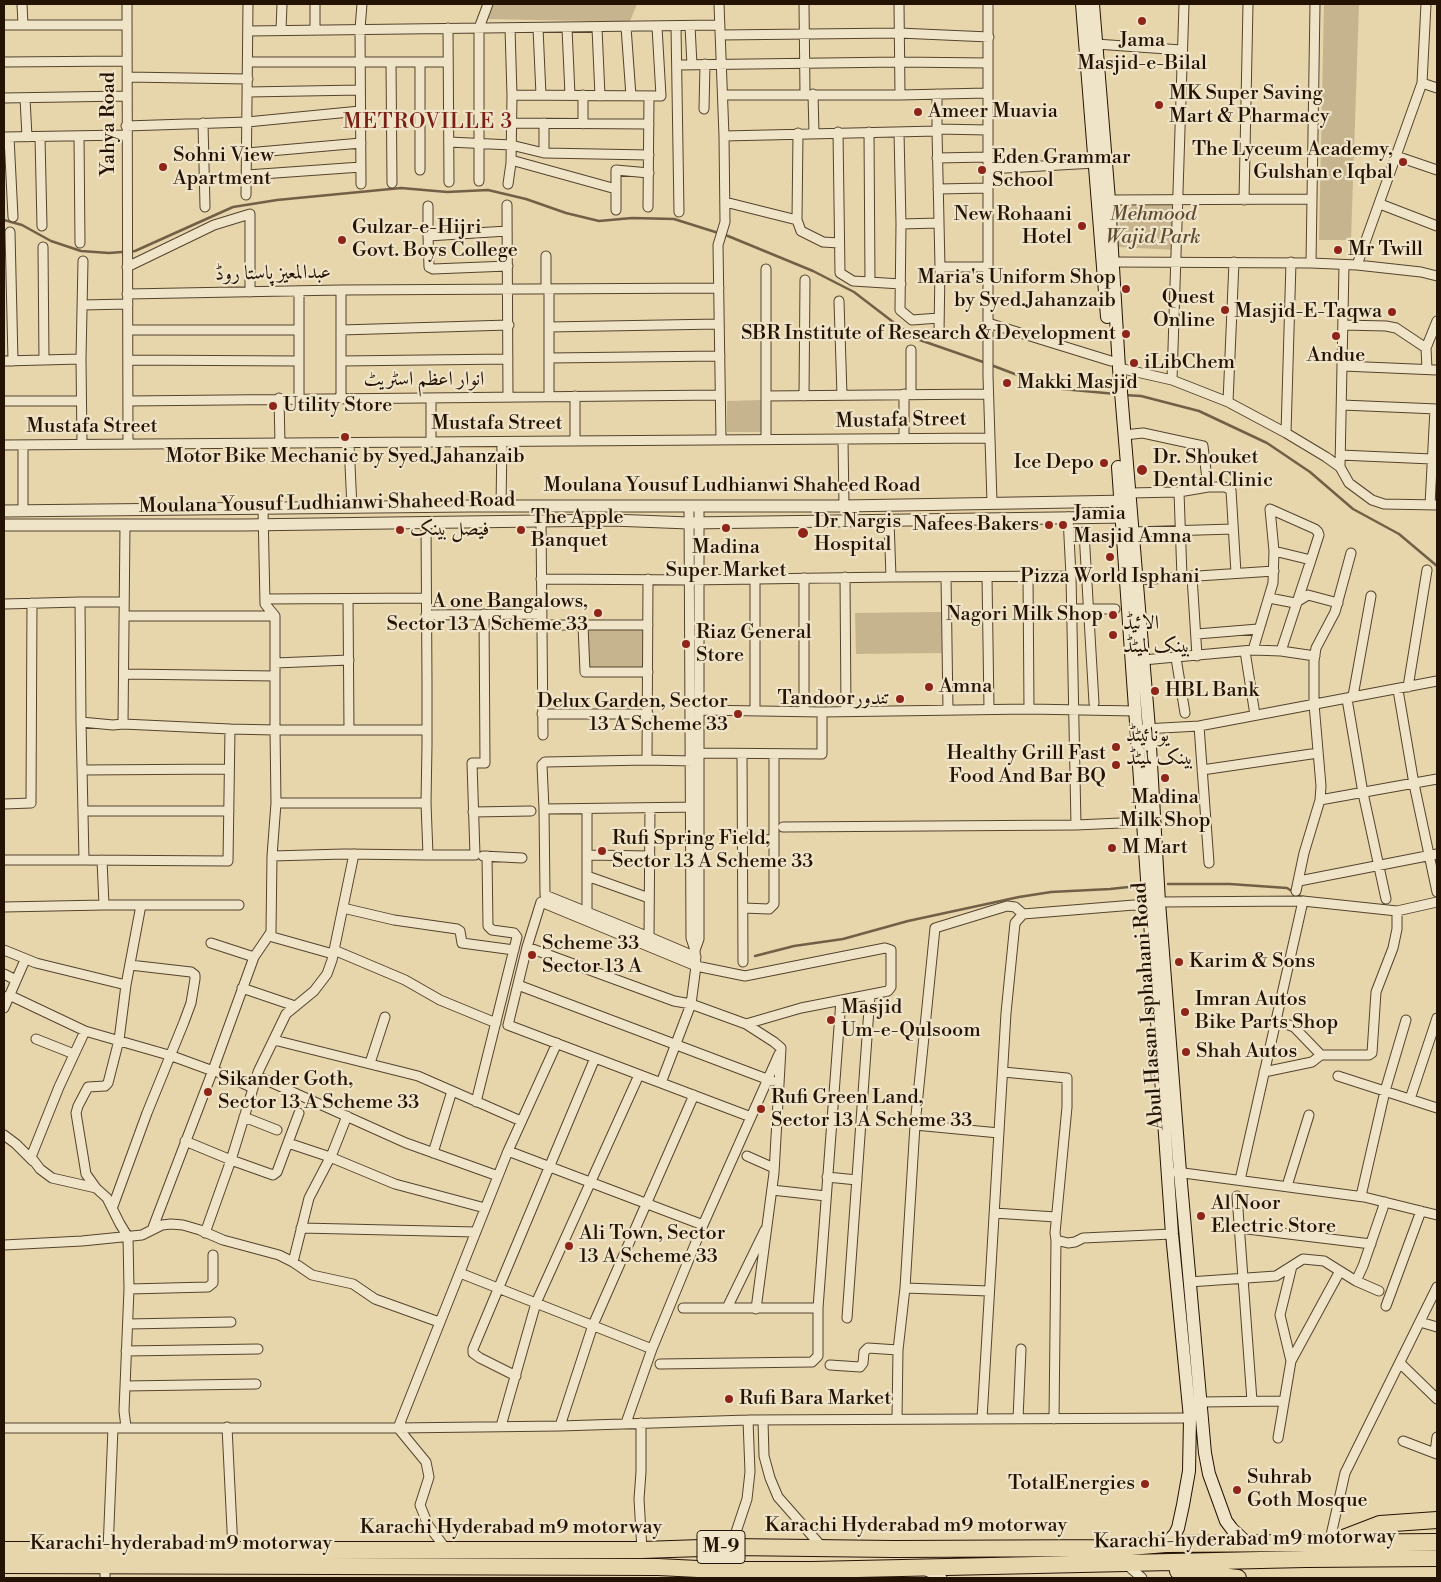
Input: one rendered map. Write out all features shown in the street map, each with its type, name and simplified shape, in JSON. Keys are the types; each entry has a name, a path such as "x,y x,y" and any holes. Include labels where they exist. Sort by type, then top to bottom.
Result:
{"highway":[{"path":"1329,1544 1380,1524 1437,1520"},
{"name":"Karachi Hyderabad m9 motorway","path":"4,1550 106,1565 233,1550 642,1550 731,1547 1117,1548 1166,1544 1437,1542"},
{"name":"Karachi-hyderabad m9 motorway","path":"4,1565 812,1574 916,1567 1437,1558"},
{"path":"1126,1564 1238,1578"}],"main road":[{"name":"Abul Hasan Isphahani Road","path":"1082,4 1127,498 1135,711 1142,729 1174,1173 1189,1282 1205,1453 1209,1474 1226,1521 1248,1544"},
{"name":"Abul Hasan Isphahani Road","path":"1093,4 1109,200 1114,366"},
{"name":"Abul Hasan Isphahani Road","path":"1127,517 1133,532 1143,660 1143,822 1154,904"},
{"name":"Abul Hasan Isphahani Road","path":"1166,1544 1178,1528 1188,1475 1190,1418 1172,1234 1174,1173"},
{"path":"1188,1475 1209,1474"}],"street":[{"path":"22,4 23,25"},
{"name":"Yahya Road","path":"127,4 128,444"},
{"path":"246,195 248,4"},
{"path":"281,30 282,4"},
{"path":"315,4 315,30"},
{"path":"361,184 360,29 362,4"},
{"path":"479,181 479,28 488,4"},
{"path":"719,4 725,202 725,222 718,245 721,439"},
{"path":"804,4 805,63 814,133"},
{"path":"899,4 900,95"},
{"path":"988,4 988,394 992,502"},
{"path":"1172,380 1181,50 1184,4"},
{"path":"1244,200 1248,4"},
{"path":"1311,263 1315,4"},
{"path":"1357,265 1422,83 1426,4"},
{"path":"4,25 127,24"},
{"path":"676,26 679,212"},
{"path":"248,31 690,26 720,30 804,34 899,33 989,37"},
{"path":"690,26 692,65"},
{"path":"626,27 630,96"},
{"path":"512,95 660,96 657,27"},
{"path":"448,28 449,182"},
{"path":"508,184 511,160 512,95 510,28"},
{"path":"538,28 541,95"},
{"path":"567,28 570,95"},
{"path":"597,28 600,96"},
{"path":"1096,44 1181,50"},
{"path":"4,62 127,61"},
{"path":"248,62 448,62"},
{"path":"391,62 392,183"},
{"path":"420,62 420,170"},
{"path":"677,65 900,62 988,63"},
{"path":"704,109 705,64"},
{"path":"127,77 248,79"},
{"path":"1422,83 1437,88"},
{"path":"248,92 360,90"},
{"path":"723,95 988,93"},
{"path":"937,94 940,267 939,333"},
{"path":"583,95 584,124"},
{"path":"4,98 127,96"},
{"path":"648,207 649,96"},
{"path":"25,98 27,137"},
{"path":"13,217 6,137 79,136 126,130 247,122 360,111"},
{"path":"511,123 649,124"},
{"path":"544,123 544,153"},
{"path":"203,124 204,207"},
{"path":"724,136 988,130"},
{"path":"838,132 840,273 853,281 901,284"},
{"path":"869,132 870,282"},
{"path":"899,132 900,310 912,320 939,318"},
{"path":"798,133 797,220 801,231 823,242 839,243"},
{"path":"40,136 42,226"},
{"path":"79,136 80,244"},
{"path":"449,142 511,145 544,153 648,155"},
{"path":"247,153 361,143"},
{"path":"1396,156 1437,170"},
{"path":"937,158 988,157"},
{"path":"511,160 616,189"},
{"path":"988,169 1095,163"},
{"path":"247,175 361,167"},
{"path":"616,210 616,170 649,172"},
{"path":"938,188 988,188"},
{"path":"1109,200 1312,200"},
{"path":"725,202 797,220"},
{"path":"1380,204 1437,226"},
{"path":"507,205 508,396"},
{"path":"428,206 429,267 431,269 508,266"},
{"path":"127,267 214,225 250,214 250,292"},
{"path":"901,224 939,224"},
{"path":"428,236 507,231"},
{"path":"10,232 8,361 81,359"},
{"path":"43,247 44,360"},
{"path":"546,256 549,396"},
{"path":"82,444 83,261"},
{"path":"1112,262 1291,262 1344,266 1357,265 1421,272 1437,276"},
{"path":"1228,402 1234,262"},
{"path":"1286,433 1291,262"},
{"path":"1340,467 1344,266"},
{"path":"940,267 988,267"},
{"path":"766,269 766,439"},
{"path":"804,396 805,280"},
{"name":"عبدالمعیز پاستا روڈ","path":"82,305 128,299 250,292 719,288"},
{"path":"341,290 341,398"},
{"path":"299,291 300,398"},
{"path":"839,301 842,395"},
{"path":"1427,369 1426,348 1437,321"},
{"path":"988,323 1114,366 1172,380 1228,402 1326,457 1340,467 1349,483 1372,500 1384,504 1434,505 1432,459 1436,409 1342,406"},
{"path":"549,327 719,324"},
{"path":"341,330 508,325"},
{"path":"1344,325 1396,328 1426,348"},
{"path":"128,330 299,330"},
{"path":"904,438 911,350"},
{"path":"549,358 720,356"},
{"path":"341,362 508,359"},
{"path":"128,360 299,361"},
{"path":"1343,366 1437,370"},
{"path":"766,396 988,394"},
{"name":"انوار اعظم اسٹریٹ","path":"128,400 720,395"},
{"path":"575,396 575,441"},
{"path":"279,398 280,444"},
{"path":"431,398 431,442"},
{"path":"4,401 81,401"},
{"path":"1121,433 1143,433 1203,446 1208,487"},
{"name":"Mustafa Street","path":"4,445 990,438"},
{"path":"843,440 844,506"},
{"path":"501,506 502,442"},
{"path":"349,443 352,508"},
{"path":"23,445 23,510"},
{"path":"1340,455 1432,459"},
{"path":"1127,498 1208,487 1225,487 1231,490 1236,573"},
{"path":"1179,492 1182,577"},
{"name":"Moulana Yousuf Ludhianwi Shaheed Road","path":"4,511 501,506 844,506 1127,498"},
{"path":"694,506 699,710 695,758"},
{"path":"152,1230 254,957 269,936 272,924 272,856 276,803 275,616 265,604 264,599 264,508"},
{"path":"1255,715 1249,651 1269,598 1274,572 1274,551 1269,510 1271,508 1315,529 1319,535 1281,652"},
{"path":"1068,517 1076,825"},
{"name":"Moulana Yousuf Ludhianwi Shaheed Road","path":"4,526 612,520 694,523 1127,517"},
{"path":"889,520 892,577"},
{"path":"541,521 543,734"},
{"path":"426,522 426,803 428,855"},
{"path":"124,724 125,525"},
{"path":"1133,532 1233,529"},
{"path":"1084,532 1094,703"},
{"path":"1274,551 1311,560"},
{"path":"1296,891 1304,853 1320,800 1321,786 1314,704 1316,648 1335,612 1350,553"},
{"path":"1427,570 1403,688 1414,784 1433,855 1437,892"},
{"path":"1137,580 1274,572"},
{"path":"1028,576 1029,709"},
{"path":"541,579 1071,576"},
{"path":"1192,576 1197,656"},
{"path":"845,577 846,711"},
{"path":"946,577 948,710"},
{"path":"987,577 989,710"},
{"path":"754,578 755,710"},
{"path":"804,578 804,711"},
{"path":"647,760 648,579"},
{"path":"661,1083 691,1004 696,958 691,938 695,758 695,579"},
{"path":"1269,598 1295,603 1308,595 1338,602"},
{"path":"1372,596 1350,698 1363,793 1386,899"},
{"path":"264,599 426,598"},
{"path":"348,599 349,730"},
{"path":"80,602 84,860"},
{"path":"4,604 124,602"},
{"path":"4,804 31,803 32,603"},
{"path":"1071,609 1114,609"},
{"path":"475,855 472,763 485,763 484,614"},
{"path":"426,615 542,614"},
{"path":"124,616 275,616"},
{"path":"542,625 648,625"},
{"path":"583,625 585,672 648,672"},
{"path":"1197,634 1258,629"},
{"path":"1143,660 1249,651 1315,656"},
{"path":"1176,658 1185,713"},
{"path":"275,663 349,660"},
{"path":"124,674 275,676"},
{"path":"1142,729 1199,726 1437,682"},
{"path":"699,710 822,712 1029,709 1135,711"},
{"path":"696,958 545,895 543,763 695,758 742,754 822,754 822,712"},
{"path":"542,714 648,714"},
{"path":"81,722 230,729 427,730"},
{"path":"1199,726 1209,863"},
{"path":"4,860 228,861 230,729"},
{"path":"1202,770 1318,753"},
{"path":"742,754 743,962"},
{"path":"743,908 769,909 774,904 774,754"},
{"path":"82,770 229,770"},
{"path":"1320,800 1437,779"},
{"path":"276,803 426,803"},
{"path":"544,809 694,807"},
{"path":"649,937 650,808"},
{"path":"587,809 587,911"},
{"path":"83,811 229,811"},
{"path":"473,812 531,811"},
{"path":"783,827 1076,825 1143,822"},
{"path":"742,840 774,840"},
{"path":"272,856 354,854 475,855 522,858"},
{"path":"205,1233 256,1076 286,1014 308,997 322,983 327,974 334,952 354,854"},
{"path":"587,855 650,856"},
{"path":"1299,881 1433,855"},
{"path":"476,1102 517,937 516,935 492,930 488,926 486,856"},
{"path":"102,860 104,905"},
{"path":"587,876 649,898"},
{"path":"1240,1180 1303,901"},
{"path":"982,1419 1003,1072 1015,923 1023,914 1154,904 1303,901 1397,911 1437,902"},
{"path":"746,1024 801,1008 888,991 891,987 892,950 888,948 745,976 541,902 508,1025 751,1117"},
{"path":"126,1427 124,1411 129,1289 128,1236 120,1224 113,1206 86,1174 76,1113 87,1088 104,1086 108,1083 119,1040 126,985 141,905"},
{"path":"4,907 239,905"},
{"path":"897,1419 898,1350 905,1288 915,1125 935,928 1007,906 1015,907 1023,914"},
{"path":"343,908 394,920 457,929 460,931 462,943 514,950"},
{"path":"1264,1072 1312,1062 1321,1055 1372,1053 1376,992 1393,948 1397,929 1397,911"},
{"path":"269,936 334,952 405,980 440,1000 496,1022"},
{"path":"211,943 254,957"},
{"path":"528,946 674,1001 691,1004 746,1024 781,1048"},
{"path":"4,950 25,960 126,985"},
{"path":"4,1008 25,960"},
{"path":"113,1206 147,1113 172,1056 191,1002 195,979 195,975 191,972 130,965"},
{"path":"4,974 16,980"},
{"path":"518,985 779,1084"},
{"path":"242,988 295,1006"},
{"path":"9,995 84,1031 172,1056 253,1088"},
{"path":"847,1318 870,995"},
{"path":"660,1364 812,1362 818,1356 818,1308 841,1000"},
{"path":"370,1063 385,1017"},
{"path":"1410,1099 1437,1018"},
{"path":"1276,1020 1294,1027 1321,1055"},
{"path":"1361,1196 1385,1091 1406,1020"},
{"path":"33,1161 32,1153 84,1031"},
{"path":"36,1039 74,1054"},
{"path":"274,1040 418,1076 521,1121"},
{"path":"398,1428 508,1151 557,1043"},
{"path":"626,1423 652,1349 703,1225 781,1048"},
{"path":"756,1309 772,1190 781,1048"},
{"path":"516,1376 480,1358 473,1351 595,1058"},
{"path":"1003,1072 1067,1078 1067,1107 1055,1233 1054,1418"},
{"path":"501,1426 536,1303 639,1075"},
{"path":"256,1076 406,1143 498,1176"},
{"path":"1338,1076 1437,1108"},
{"path":"433,1153 452,1091"},
{"path":"560,1426 593,1325 694,1096"},
{"path":"186,1141 230,1160 273,1175 277,1172 298,1113"},
{"path":"1287,1186 1309,1115"},
{"path":"293,1262 309,1198 330,1157 347,1116"},
{"path":"244,1117 277,1130"},
{"path":"915,1125 999,1133"},
{"path":"4,1135 52,1178 96,1188"},
{"path":"288,1143 330,1157 395,1184 486,1208"},
{"path":"508,1151 703,1225"},
{"path":"747,1156 774,1168"},
{"path":"1174,1173 1361,1196 1437,1215"},
{"path":"827,1177 857,1180"},
{"path":"772,1190 826,1196"},
{"path":"1237,1196 1252,1401"},
{"path":"1356,1281 1385,1202"},
{"path":"1386,1306 1421,1211"},
{"path":"994,1213 1056,1217"},
{"path":"727,1308 769,1221"},
{"path":"4,1245 142,1235 162,1225 183,1225 223,1240 279,1255 312,1275 353,1284 375,1299 439,1322"},
{"path":"300,1228 476,1232"},
{"path":"1239,1228 1371,1244"},
{"path":"1056,1240 1068,1243 1083,1238 1172,1234"},
{"path":"129,1289 208,1287 213,1283 213,1255"},
{"path":"1189,1282 1276,1276 1302,1259 1324,1261 1356,1281 1379,1291"},
{"path":"1291,1361 1280,1315 1292,1266"},
{"path":"1278,1438 1291,1361 1340,1271"},
{"path":"460,1273 652,1349"},
{"path":"1329,1544 1345,1473 1437,1287"},
{"path":"905,1288 989,1291"},
{"path":"683,1308 818,1308"},
{"path":"128,1324 230,1322"},
{"path":"1420,1322 1437,1327"},
{"path":"830,1365 860,1367 863,1363 864,1352 868,1348 898,1350"},
{"path":"126,1351 258,1349"},
{"path":"1018,1419 1021,1350"},
{"path":"1400,1364 1437,1399"},
{"path":"125,1386 256,1384"},
{"path":"1200,1402 1284,1401"},
{"path":"4,1428 398,1428 560,1426 748,1420 1190,1418"},
{"path":"731,1547 746,1498 750,1472 748,1420"},
{"path":"763,1420 764,1456 778,1497 822,1548"},
{"path":"641,1423 642,1472 639,1499 642,1550"},
{"path":"227,1427 233,1550"},
{"path":"106,1565 113,1428"},
{"path":"398,1428 426,1462 429,1477 420,1505 428,1525 446,1549"},
{"path":"1403,1441 1436,1453 1437,1438"},
{"path":"1126,1564 1142,1578"},
{"path":"916,1567 942,1578"}],"green space":[{"path":"494,4 637,4 630,21 590,21 488,19"},
{"path":"1324,4 1359,4 1351,240 1319,240"},
{"name":"Mehmood Wajid Park","path":"1120,205 1175,205 1175,250 1119,247"},
{"path":"762,400 762,432 727,432 727,401"},
{"path":"941,612 942,653 856,654 855,613"},
{"path":"588,628 643,628 644,667 589,668"}],"waterway":[{"path":"4,220 22,225 51,241 81,251 109,253 135,251 233,207 277,200 401,188 447,192 488,190 526,199 566,213 599,221 632,218 674,219 728,236 813,271 854,292 914,338 986,363"},
{"path":"991,365 1062,389 1116,394"},
{"path":"1124,395 1141,396 1199,411 1267,443 1310,472 1353,509 1399,534 1437,566"},
{"path":"1168,884 1230,884 1287,888 1303,898"},
{"path":"755,956 794,946 843,939 908,921 1019,897 1051,892 1138,886"}],"place":[{"name":"Jama Masjid-e-Bilal","path":"1142,21"},
{"name":"MK Super Saving Mart & Pharmacy","path":"1159,105"},
{"name":"Ameer Muavia","path":"918,112"},
{"name":"The Lyceum Academy, Gulshan e Iqbal","path":"1403,162"},
{"name":"Sohni View Apartment","path":"163,167"},
{"name":"Eden Grammar School","path":"982,170"},
{"name":"New Rohaani Hotel","path":"1082,226"},
{"name":"Gulzar-e-Hijri Govt. Boys College","path":"342,240"},
{"name":"Mr Twill","path":"1338,250"},
{"name":"Maria's Uniform Shop by Syed.Jahanzaib","path":"1126,289"},
{"name":"Quest Online","path":"1225,310"},
{"name":"Masjid-E-Taqwa","path":"1392,312"},
{"name":"SBR Institute of Research & Development","path":"1126,334"},
{"name":"Andue","path":"1336,336"},
{"name":"iLibChem","path":"1134,363"},
{"name":"Makki Masjid","path":"1007,383"},
{"name":"Utility Store","path":"273,406"},
{"name":"Motor Bike Mechanic by Syed.Jahanzaib","path":"345,437"},
{"name":"Ice Depo","path":"1104,463"},
{"name":"Dr. Shouket Dental Clinic","path":"1142,470"},
{"name":"Nafees Bakers","path":"1049,525"},
{"name":"Jamia Masjid Amna","path":"1063,525"},
{"name":"Madina Super Market","path":"726,528"},
{"name":"فیصل بینک","path":"400,530"},
{"name":"The Apple Banquet","path":"521,530"},
{"name":"Dr Nargis Hospital","path":"803,533"},
{"name":"Pizza World Isphani","path":"1110,557"},
{"name":"A one Bangalows, Sector 13 A Scheme 33","path":"598,613"},
{"name":"Nagori Milk Shop","path":"1113,615"},
{"name":"الائیڈ بینک لمیٹڈ","path":"1113,635"},
{"name":"Riaz General Store","path":"686,644"},
{"name":"Amna","path":"929,687"},
{"name":"HBL Bank","path":"1155,691"},
{"name":"Tandoorتندور","path":"900,699"},
{"name":"Delux Garden, Sector 13 A Scheme 33","path":"738,714"},
{"name":"یونائیٹڈ بینک لمیٹڈ","path":"1116,747"},
{"name":"Healthy Grill Fast Food And Bar BQ","path":"1116,765"},
{"name":"Madina Milk Shop","path":"1165,778"},
{"name":"M Mart","path":"1112,848"},
{"name":"Rufi Spring Field, Sector 13 A Scheme 33","path":"602,851"},
{"name":"Scheme 33 Sector 13 A","path":"532,955"},
{"name":"Karim & Sons","path":"1179,962"},
{"name":"Imran Autos Bike Parts Shop","path":"1185,1012"},
{"name":"Masjid Um-e-Qulsoom","path":"831,1020"},
{"name":"Shah Autos","path":"1186,1052"},
{"name":"Sikander Goth, Sector 13 A Scheme 33","path":"208,1092"},
{"name":"Rufi Green Land, Sector 13 A Scheme 33","path":"761,1109"},
{"name":"Al Noor Electric Store","path":"1201,1216"},
{"name":"Ali Town, Sector 13 A Scheme 33","path":"569,1246"},
{"name":"Rufi Bara Market","path":"729,1399"},
{"name":"TotalEnergies","path":"1145,1484"},
{"name":"Suhrab Goth Mosque","path":"1237,1490"}],"district":[{"name":"METROVILLE 3","path":"428,123"}]}
